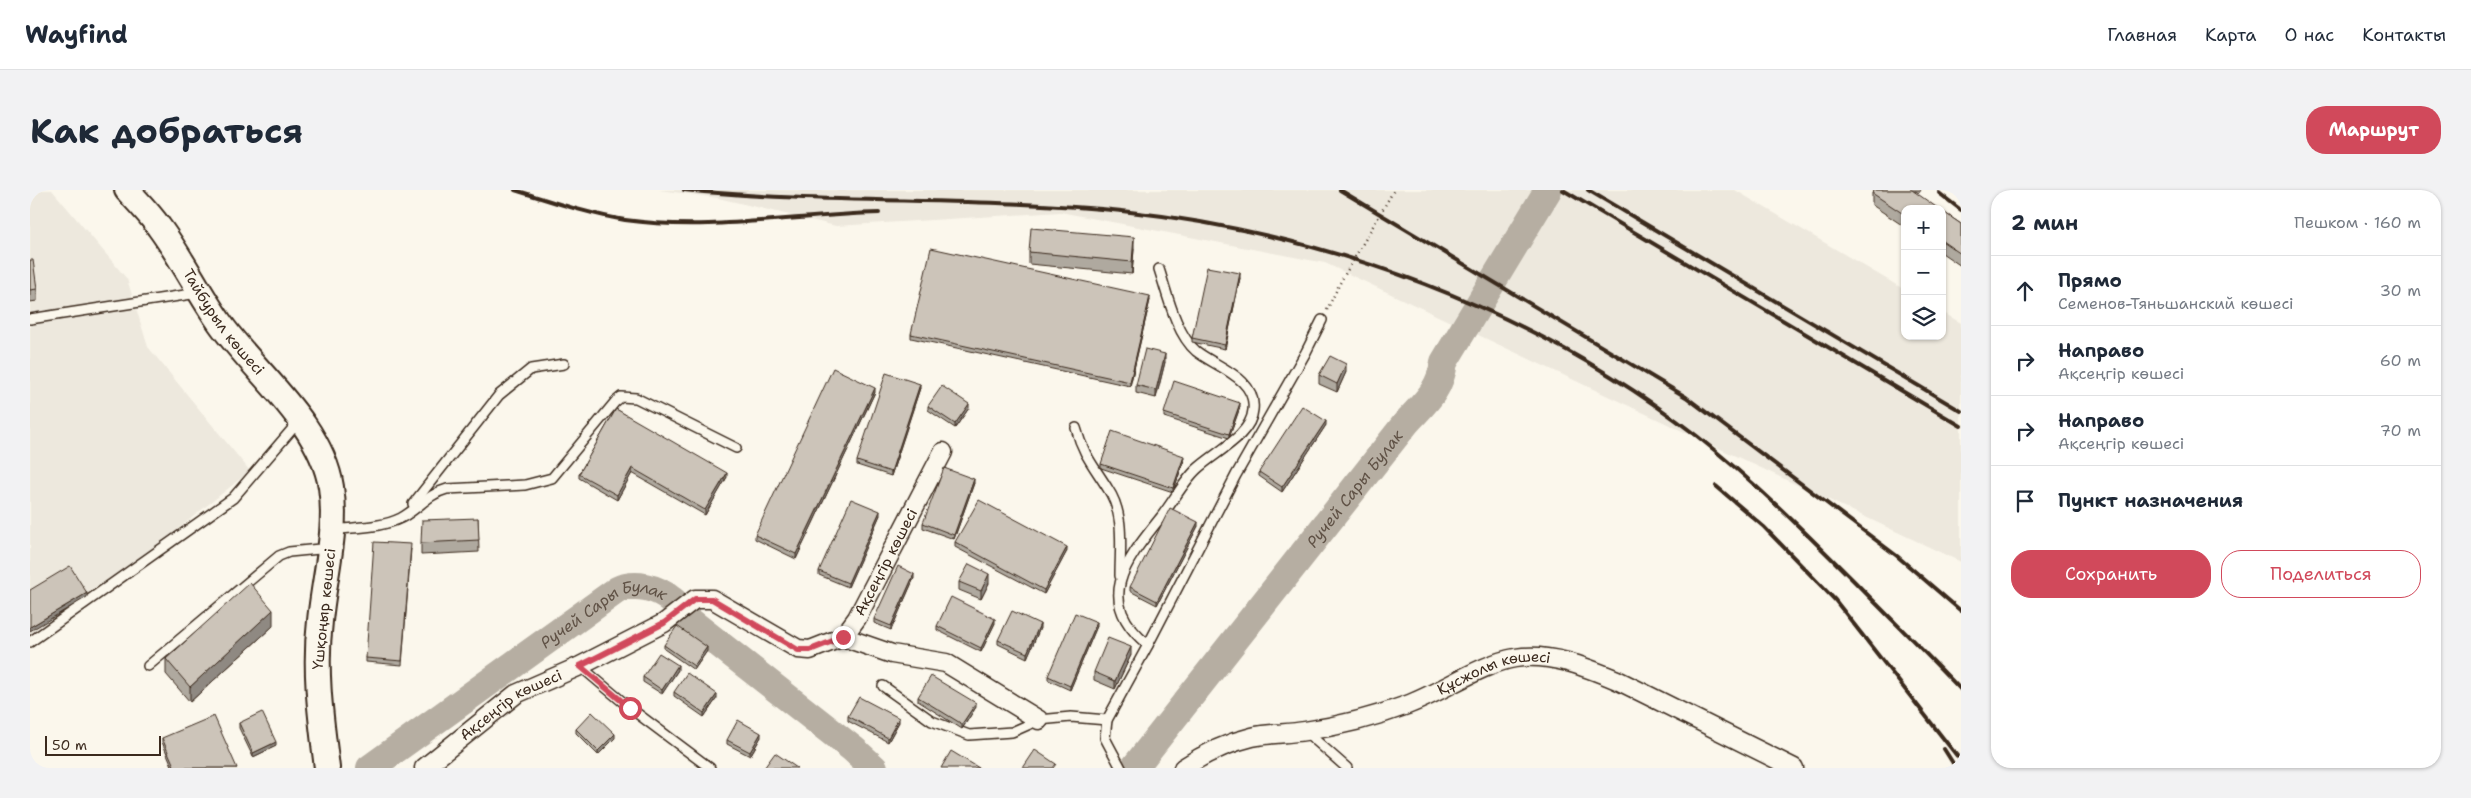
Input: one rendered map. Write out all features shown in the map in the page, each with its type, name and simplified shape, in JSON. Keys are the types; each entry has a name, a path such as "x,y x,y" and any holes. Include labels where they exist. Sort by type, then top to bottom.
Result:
{"main road":[{"name":"Тайбурыл көшесі","path":"128,190 159,228 221,324 300,420 320,452"},
{"name":"Үшқоңыр көшесі","path":"320,452 331,486 331,539 320,622 317,675 318,702 327,768"}],"street":[{"name":"Ақсеңгір көшесі","path":"424,768 516,694 580,666 664,623 695,599 712,599 798,650 810,650 843,637 857,618 943,452"},
{"path":"843,637 892,654 946,663 1039,720"},
{"name":"Құсжолы көшесі","path":"1183,768 1206,753 1252,737 1304,731 1344,723 1405,706 1486,668 1514,658 1532,657 1560,660 1588,668 1617,680 1794,768"}],"lane":[{"path":"1120,579 1144,537 1196,470 1238,436 1250,423 1254,410 1253,397 1247,385 1195,350 1182,335 1158,269"},
{"path":"30,319 200,292"},
{"path":"1121,768 1105,738 1107,720 1236,475 1322,320"},
{"path":"404,516 499,395 531,369 564,364"},
{"path":"148,666 279,556 391,522 404,516 424,500 447,489 525,485 552,478 615,402 622,397 636,398 736,448"},
{"path":"30,642 233,498 300,420"},
{"path":"1076,428 1081,448 1109,489 1116,505 1120,530 1118,600 1122,615 1136,636 1148,645"},
{"path":"580,666 630,708 710,768"},
{"path":"883,686 932,721 969,735 1012,732 1039,720 1071,717 1107,720"},
{"path":"1304,731 1346,768"}],"path":[{"path":"1322,320 1340,283 1394,190"}],"shaded area":[{"path":"30,190 52,190 127,279 148,347 250,471 71,615 30,640"},
{"path":"659,190 1735,190 1901,288 1901,340 1946,340 1946,314 1961,323 1961,562 1325,263 1060,212 836,226 718,198"}],"building":[{"path":"1875,190 1912,190 1933,205 1901,205 1901,212 1872,193"},
{"path":"1946,214 1961,224 1961,254 1946,244"},
{"path":"1031,228 1134,237 1132,262 1029,252"},
{"path":"931,248 1150,296 1130,382 911,334"},
{"path":"30,260 33,260 37,289 30,290"},
{"path":"1207,267 1240,273 1225,345 1192,338"},
{"path":"1145,349 1165,354 1156,390 1136,385"},
{"path":"1330,356 1346,364 1337,384 1319,375"},
{"path":"833,368 875,388 796,554 755,535"},
{"path":"886,373 920,384 891,472 857,461"},
{"path":"1174,381 1240,403 1229,434 1164,413"},
{"path":"942,386 969,404 955,424 928,406"},
{"path":"1302,406 1326,421 1282,487 1259,472"},
{"path":"616,409 727,473 705,510 632,468 617,495 579,474"},
{"path":"1112,431 1184,456 1173,488 1101,464"},
{"path":"944,468 974,479 954,535 923,523"},
{"path":"851,499 880,511 848,583 819,571"},
{"path":"979,500 1067,547 1044,590 955,542"},
{"path":"1170,508 1198,522 1157,601 1130,587"},
{"path":"478,518 479,540 421,543 422,520"},
{"path":"374,542 411,544 402,661 366,658"},
{"path":"969,564 989,574 981,591 959,582"},
{"path":"70,566 87,593 30,627 30,590"},
{"path":"898,566 914,574 891,626 874,619"},
{"path":"250,583 273,610 190,687 166,659"},
{"path":"951,597 995,619 981,648 937,626"},
{"path":"1012,611 1040,624 1027,653 998,640"},
{"path":"1075,613 1097,622 1070,686 1048,676"},
{"path":"677,626 707,647 694,666 664,645"},
{"path":"1108,638 1131,647 1115,681 1094,672"},
{"path":"659,653 678,665 662,690 643,677"},
{"path":"687,673 717,694 704,713 674,692"},
{"path":"931,676 976,703 962,724 918,697"},
{"path":"859,697 899,718 888,738 848,716"},
{"path":"262,712 276,742 253,753 239,723"},
{"path":"592,712 615,734 598,751 576,729"},
{"path":"214,716 237,768 175,768 162,738"},
{"path":"738,720 761,733 750,752 727,740"},
{"path":"1035,750 1056,764 1053,768 1023,768"},
{"path":"951,751 979,768 941,768"},
{"path":"775,753 797,768 764,768"}],"waterway":[{"name":"Ручей Сары Булак","path":"1134,768 1406,423 1431,395 1439,381 1444,362 1548,190"},
{"name":"Ручей Сары Булак","path":"370,768 617,590 631,586 653,589 672,600 686,618 853,749 874,768"}],"railway":[{"path":"515,190 597,214 625,220 657,223 720,224 879,213"},
{"path":"684,190 794,198 1067,206 1122,211 1199,222 1275,238 1351,258 1425,284 1497,315 1567,350 1634,391 1697,436 1739,471 1798,525 1961,690"},
{"path":"1340,190 1686,397 1897,556 1961,611"},
{"path":"1563,190 1961,426"},
{"path":"1588,190 1961,411"},
{"path":"1939,193 1961,210"},
{"path":"1716,486 1764,527 1835,600 1961,761"},
{"path":"1944,749 1956,768"}],"route":[{"path":"630,708 580,666 664,623 695,599 712,599 798,650 810,650 843,637"}]}
